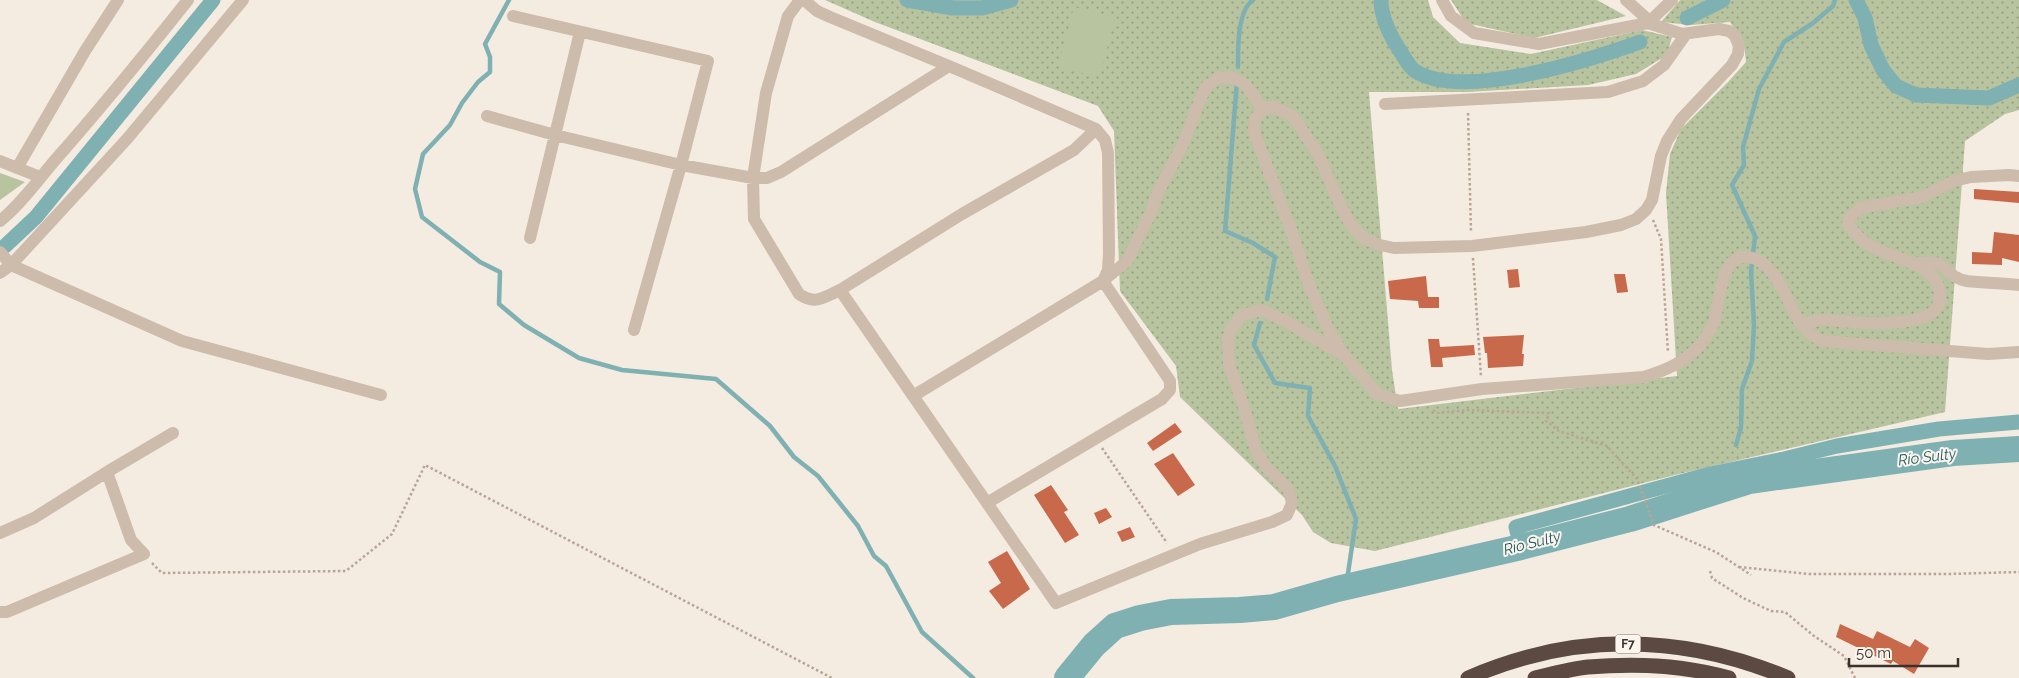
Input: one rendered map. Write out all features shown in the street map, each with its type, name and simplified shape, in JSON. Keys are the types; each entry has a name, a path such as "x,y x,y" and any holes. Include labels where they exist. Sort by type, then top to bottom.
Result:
{"highway":[{"name":"F7","path":"1468,678 1534,655 1553,651 1591,644 1650,644 1707,652 1766,669 1788,678"},
{"name":"F7","path":"1535,678 1586,667 1639,664 1708,672 1729,678"}],"street":[{"path":"17,168 85,51 118,0"},
{"path":"0,221 16,208 40,177 117,90 188,0"},
{"path":"0,273 11,266 128,139 243,0"},
{"path":"1096,129 1074,150 962,214 840,290 819,300 808,300 799,294 754,219 753,178 766,93 788,16 802,0 817,11 830,17 1096,129 1105,140 1108,153 1109,253 1108,270 1103,280"},
{"path":"1442,0 1451,16 1474,34 1539,44 1648,23 1686,34 1719,29 1729,31 1735,36 1739,46 1738,54 1732,65 1681,119 1667,141 1661,156 1652,200 1646,210 1636,220 1586,232 1472,246 1394,248 1380,246 1363,238 1350,223 1319,156 1293,116 1274,107 1263,109 1255,119 1254,132 1290,227 1308,282 1329,331 1344,355 1377,394 1400,401 1482,389 1644,376 1669,369 1687,358 1701,344 1714,324 1722,279 1729,266 1739,258 1748,256 1759,261 1771,271 1784,290 1802,325 1811,335 1822,341 1838,344 1988,354 2019,352"},
{"path":"1626,0 1648,23"},
{"path":"1648,23 1672,0"},
{"path":"513,16 708,61 681,165 634,330"},
{"path":"530,238 580,32"},
{"path":"1385,104 1608,92 1643,81 1650,76 1664,65 1686,34"},
{"path":"487,116 555,135 681,165 753,178 767,178 781,172 949,66"},
{"path":"913,396 1103,280 1128,261 1151,212 1158,192 1182,146 1205,88 1218,78 1231,76 1245,84 1263,109"},
{"path":"0,161 40,177"},
{"path":"1802,325 1820,320 1876,323 1926,317 1936,310 1940,300 1940,289 1934,278 1924,269 1870,246 1848,224 1851,216 1860,208 1922,197 1954,181 1971,177 2019,176"},
{"path":"0,252 11,266 182,341 381,395"},
{"path":"1913,264 1927,261 1936,262 1955,276 1966,280 2019,285"},
{"path":"987,503 1162,399 1170,390 1170,381 1103,280"},
{"path":"840,290 1056,604 1174,554 1272,522 1287,515 1292,503 1289,490 1267,468 1256,451 1247,416 1228,365 1228,340 1231,329 1242,315 1262,310 1287,322 1344,355"},
{"path":"0,533 34,518 173,433"},
{"path":"0,612 7,612 144,554 131,540 107,472"}],"path":[{"path":"1646,210 1656,226 1661,239 1669,369"},
{"path":"1418,398 1436,413 1468,410 1548,413 1546,421 1559,431 1607,446 1637,479 1654,525 1716,552 1751,575"},
{"path":"1096,439 1174,554"},
{"path":"144,554 162,574 346,571 392,534 425,465 832,678"},
{"path":"1737,566 1809,574 2019,572"},
{"path":"1710,571 1712,578 1744,598 1771,611 1785,612 1814,636 1844,656 1855,678"}],"green space":[{"path":"825,0 1428,0 1433,17 1460,43 1531,54 1642,30 1672,37 1667,55 1636,74 1588,85 1467,92 1369,92 1392,370 1398,409 1677,376 1666,193 1670,154 1681,129 1746,62 1744,43 1730,22 1691,25 1661,22 1680,0 2019,0 2019,110 2005,114 1965,141 1945,412 1679,474 1375,551 1331,543 1313,532 1302,515 1180,397 1176,366 1120,291 1114,131 1098,106 875,22"},
{"path":"1451,0 1597,0 1626,16 1534,38 1466,23"},
{"path":"1074,7 1115,17 1100,77 1058,67"},
{"path":"0,173 25,182 0,200"}],"building":[{"path":"1974,189 2019,192 2019,203 1974,199"},
{"path":"1994,232 2019,235 2019,262 2002,258 2002,265 1972,264 1972,252 1992,253"},
{"path":"1518,269 1520,287 1509,288 1507,270"},
{"path":"1614,274 1625,274 1628,292 1617,293"},
{"path":"1426,276 1428,297 1439,297 1439,308 1419,308 1418,301 1390,299 1388,281"},
{"path":"1524,335 1523,366 1488,368 1483,337"},
{"path":"1428,339 1439,339 1440,347 1474,345 1475,355 1442,358 1443,367 1431,367"},
{"path":"1175,423 1182,432 1153,451 1147,443"},
{"path":"1173,453 1195,485 1178,496 1154,464"},
{"path":"1051,485 1068,510 1064,512 1079,535 1065,543 1034,495"},
{"path":"1106,508 1112,517 1099,524 1094,513"},
{"path":"1130,527 1135,537 1122,542 1117,532"},
{"path":"1007,551 1030,589 1003,609 989,591 1001,583 988,562"},
{"path":"1840,624 1873,639 1877,631 1910,647 1915,639 1929,648 1914,674 1893,661 1891,664 1836,637"}],"waterway":[{"path":"5,246 36,217 213,0"},
{"path":"509,0 485,44 490,57 490,72 478,82 462,103 450,125 423,154 415,189 422,217 480,262 500,272 499,304 524,325 579,358 622,370 716,379 770,426 794,457 818,476 858,526 874,556 886,566 922,632 973,678"},
{"path":"907,0 953,8 982,8 1011,0"},
{"path":"1238,67 1241,21 1248,5 1253,0"},
{"path":"1381,0 1382,12 1388,30 1412,69 1436,79 1463,82 1494,80 1559,67 1640,42"},
{"path":"1687,18 1723,0"},
{"path":"1736,445 1741,427 1742,389 1752,361 1754,325 1751,272 1755,236 1732,185 1744,165 1743,147 1759,89 1784,42 1813,23 1833,6 1835,0"},
{"path":"1856,0 1865,18 1871,45 1883,70 1896,86 1916,95 1989,98 2019,85"},
{"path":"1237,82 1225,231 1253,243 1275,257 1267,299"},
{"path":"1260,323 1254,345 1275,383 1310,388 1308,416 1335,466 1356,519 1346,587"},
{"path":"1521,547 1516,527 1710,474 1837,446 1939,429 2019,422"},
{"name":"Río Sulty","path":"1067,678 1094,645 1115,626 1140,618 1171,612 1274,607 1337,589 1521,547 1630,519 1749,481 1953,453 2019,449"}]}
